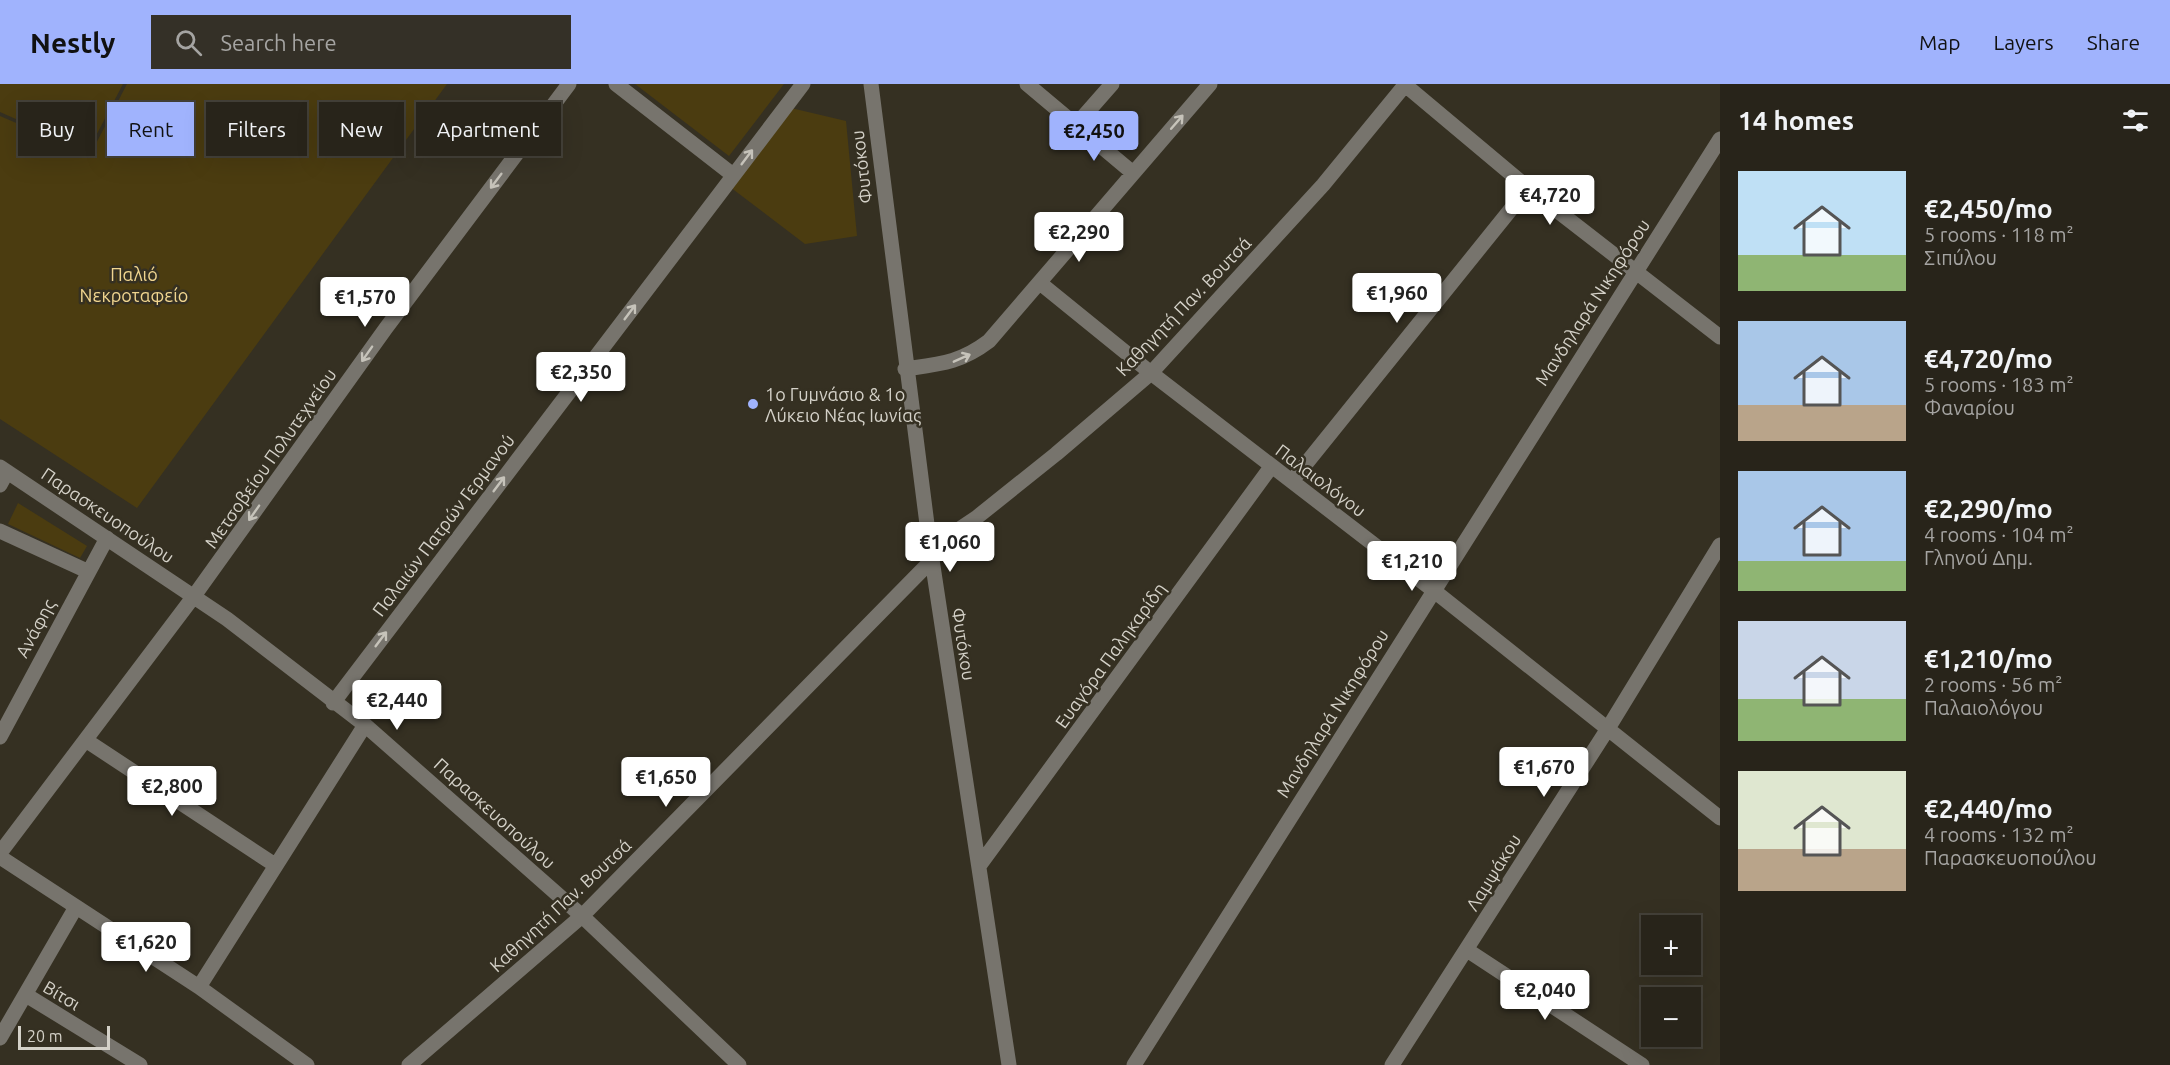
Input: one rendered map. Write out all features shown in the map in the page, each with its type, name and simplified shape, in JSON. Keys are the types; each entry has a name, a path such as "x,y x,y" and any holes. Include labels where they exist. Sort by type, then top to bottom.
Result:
{"street":[{"name":"Μετσοβείου Πολυτεχνείου","path":"0,855 195,596 386,328 569,84"},
{"path":"616,84 733,175"},
{"name":"Παλαιών Πατρών Γερμανού","path":"333,703 803,84"},
{"name":"Φυτόκου","path":"871,84 905,369 929,540 1010,1065"},
{"path":"1027,84 1133,173"},
{"path":"1076,125 1112,84"},
{"path":"905,369 951,363 972,354 989,341 1210,84"},
{"path":"1405,84 1528,188 1720,337"},
{"name":"Καθηγητή Παν. Βουτσά","path":"929,540 955,532 975,518 1056,454 1151,373 1323,185 1405,84"},
{"name":"Μανδηλαρά Νικηφόρου","path":"1134,1065 1634,271 1720,139"},
{"path":"1292,481 1528,188"},
{"name":"Παλαιολόγου","path":"1040,283 1151,373 1433,590 1720,818"},
{"name":"Ευαγόρα Παληκαρίδη","path":"979,866 1271,467"},
{"name":"Παρασκευοπούλου","path":"2,475 107,538 195,596 333,703 365,725 582,916 739,1065"},
{"path":"0,531 87,571"},
{"name":"Ανάφης","path":"0,738 87,571 107,538"},
{"name":"Λαμψάκου","path":"1392,1065 1607,730 1720,546"},
{"name":"Καθηγητή Παν. Βουτσά","path":"409,1065 582,916 932,560"},
{"path":"199,987 365,725"},
{"path":"87,741 275,865"},
{"path":"0,855 199,987 302,1064"},
{"path":"0,1038 76,907"},
{"path":"1467,950 1642,1065"},
{"name":"Βίτσι","path":"26,995 140,1065"}],"green space":[{"path":"0,84 123,84 114,102 107,102 107,115 95,138 95,102 18,102 18,120 0,112"},
{"name":"Παλιό Νεκροταφείο","path":"127,84 447,84 434,102 416,102 416,126 404,143 404,102 319,102 319,156 394,156 137,508 0,419 0,116 18,124 18,156 95,156 95,145 107,122 107,156 194,156 194,102 118,102"},
{"path":"635,84 784,84 729,156"},
{"path":"791,108 846,121 857,236 805,244 730,187"},
{"path":"18,503 87,546 80,558 8,524"}],"place":[{"name":"1ο Γυμνάσιο & 1ο Λύκειο Νέας Ιωνίας","path":"753,404"}]}
